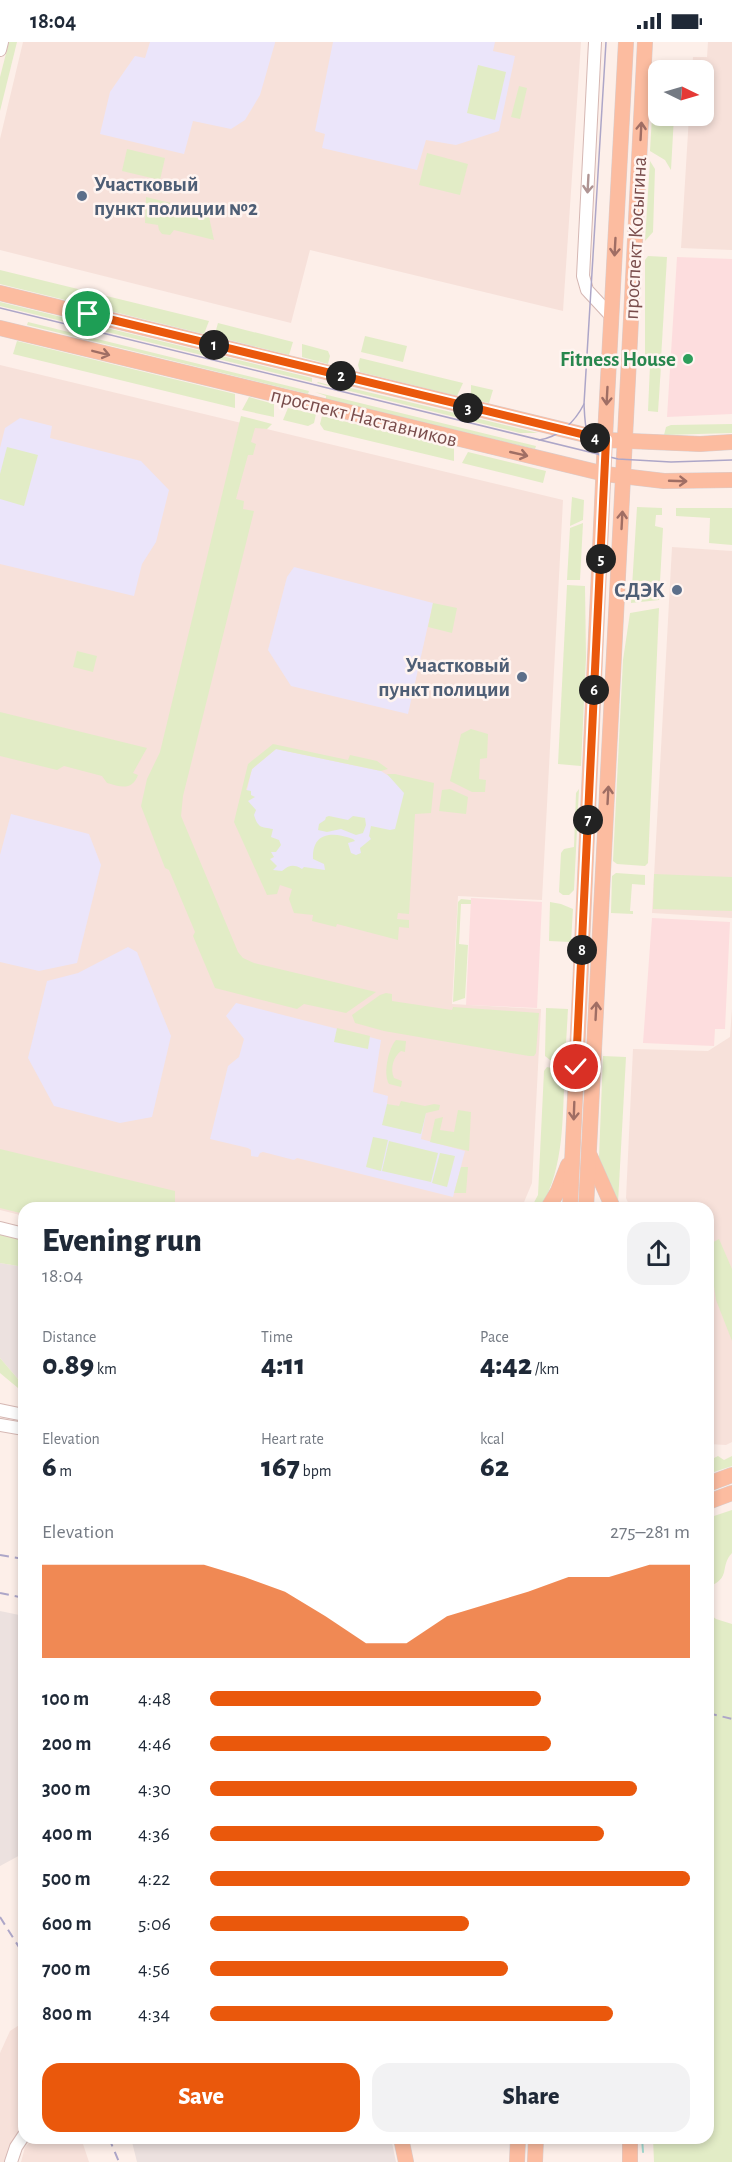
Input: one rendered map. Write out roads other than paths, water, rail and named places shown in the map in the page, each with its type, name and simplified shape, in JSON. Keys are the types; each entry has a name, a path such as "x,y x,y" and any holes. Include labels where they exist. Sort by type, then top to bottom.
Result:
{"main road":[{"name":"проспект Косыгина","path":"570,1202 626,42"},
{"name":"проспект Косыгина","path":"586,1202 645,42"},
{"name":"проспект Наставников","path":"0,293 606,440 700,444 732,442"},
{"name":"проспект Наставников","path":"0,328 604,474 681,481 732,480"},
{"name":"проспект Косыгина","path":"552,1202 573,1153"},
{"name":"проспект Косыгина","path":"588,1154 610,1202"},
{"path":"714,1482 732,1475"},
{"path":"714,1500 732,1493"},
{"path":"402,2144 406,2162"},
{"path":"517,2162 518,2144"},
{"path":"630,2144 630,2162"}],"street":[{"path":"0,50 2,42"},
{"path":"595,42 583,276 587,290 612,317"},
{"path":"0,1228 18,1232"},
{"path":"0,1410 18,1413"},
{"path":"0,1425 18,1428"},
{"path":"11,2162 20,2144"}],"waterway":[{"path":"642,2144 643,2152"}],"tram line":[{"path":"601,457 589,439 584,404 606,42"},
{"path":"0,308 618,459 671,462 732,460"},
{"path":"539,440 553,436 566,428 584,404"}],"railway":[{"path":"0,1555 18,1558"},
{"path":"0,1593 18,1597"},
{"path":"714,1714 732,1719"},
{"path":"0,1917 18,1946"},
{"path":"112,2144 119,2162"}],"place":[{"name":"Участковый пункт полиции №2","path":"82,196"},
{"name":"Fitness House","path":"688,359"},
{"name":"СДЭК","path":"677,590"},
{"name":"Участковый пункт полиции","path":"522,677"}]}
